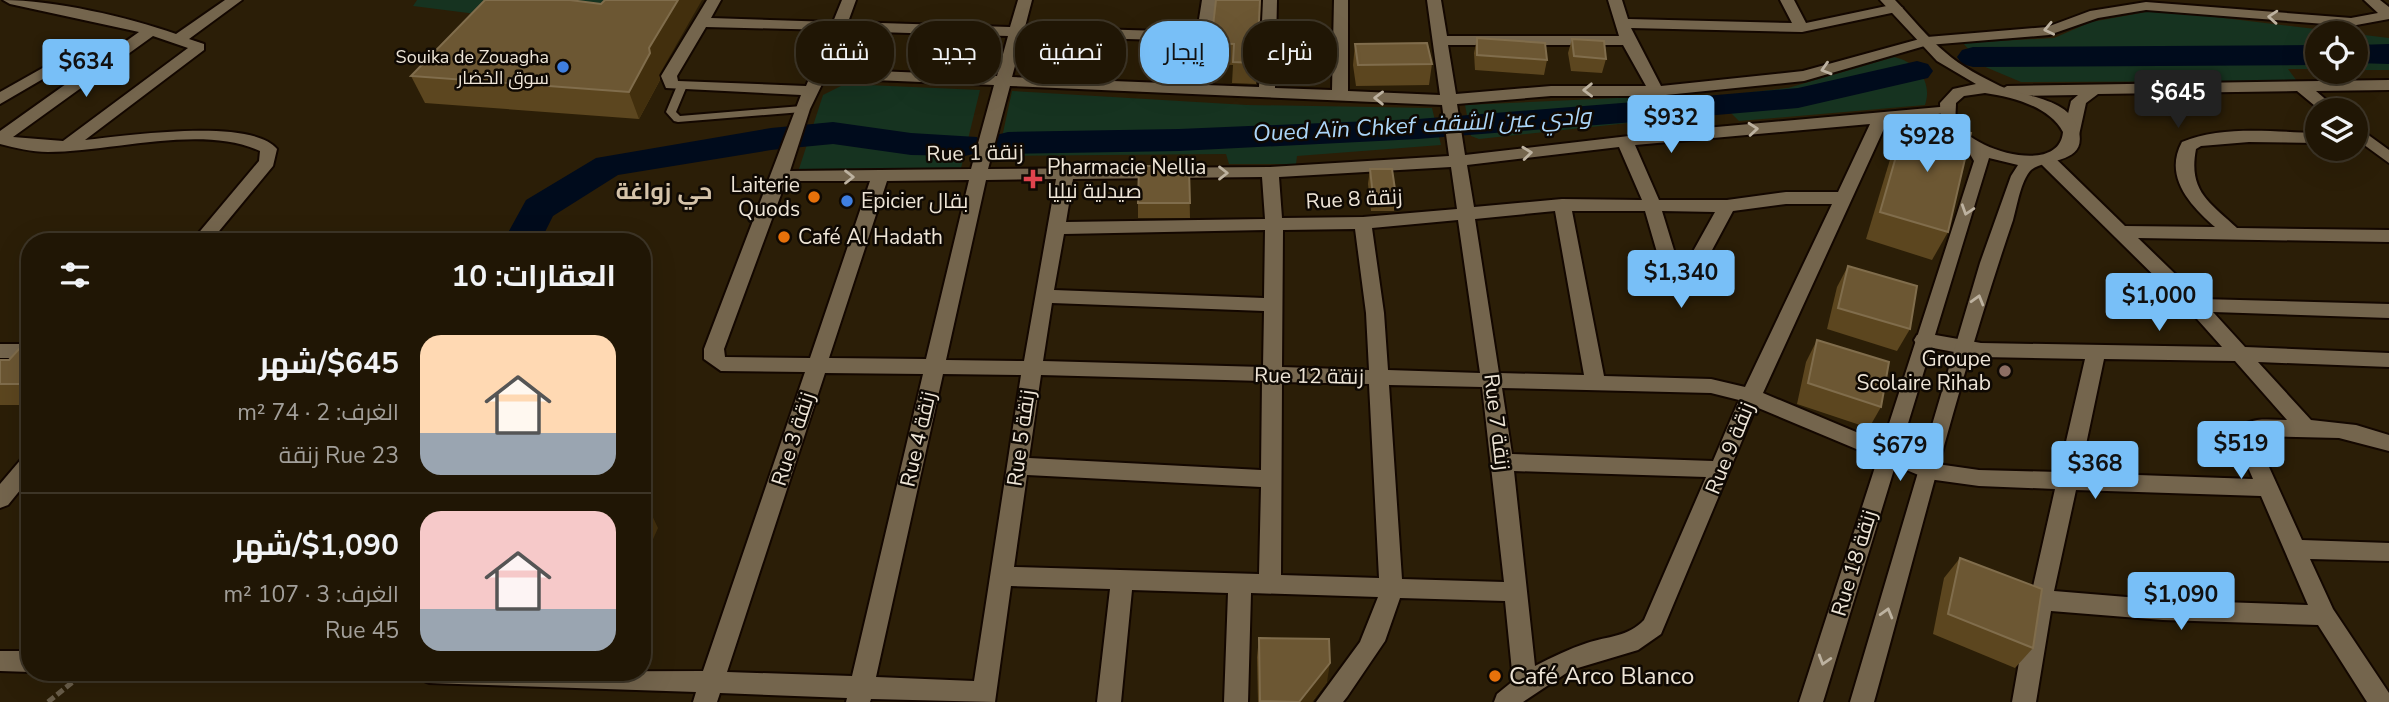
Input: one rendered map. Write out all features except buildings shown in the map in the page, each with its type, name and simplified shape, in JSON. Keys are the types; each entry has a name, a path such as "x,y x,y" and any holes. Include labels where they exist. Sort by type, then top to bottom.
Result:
{"street":[{"path":"10,0 36,2 151,30 200,47 66,146"},
{"path":"178,39 235,0"},
{"path":"714,0 669,76 671,85 681,88 812,91"},
{"path":"841,21 849,0"},
{"name":"Rue 4 زنقة","path":"1020,21 1025,0"},
{"path":"1207,21 1209,0"},
{"path":"1267,94 1270,0"},
{"path":"1340,97 1341,0"},
{"name":"Rue 7 زنقة","path":"1434,0 1503,462 1525,685"},
{"path":"1615,0 1628,40 1656,91"},
{"path":"1787,0 1802,27"},
{"path":"2371,0 2389,15"},
{"path":"1623,23 1802,27 1892,4 1942,58 1962,72 2049,109 2066,124 2071,135"},
{"path":"894,76 1340,97 1449,108 1551,91 1656,91 1804,76 1927,41 2049,31 2095,14 2147,6 2351,22 2389,15"},
{"path":"701,22 796,25"},
{"path":"894,28 1015,32"},
{"path":"0,139 151,30"},
{"path":"1441,41 1628,40"},
{"name":"Rue 4 زنقة","path":"860,695 978,176 1002,80 1015,41"},
{"path":"1942,58 1947,123 1971,144"},
{"path":"0,99 55,66"},
{"path":"780,176 801,115 815,84"},
{"path":"1197,90 1198,84"},
{"path":"1881,118 1947,103 1970,89 2094,90 2389,85"},
{"path":"2301,87 2315,98"},
{"path":"1862,702 1989,263 2019,176 2025,167 2062,155 2070,146 2079,101 2094,90"},
{"path":"1881,118 1920,126 1994,155 2042,161 2123,232 2196,305 2307,429"},
{"name":"Rue 1 زنقة","path":"780,176 1270,172 1459,161 1881,118"},
{"name":"Rue 9 زنقة","path":"1506,702 1525,685 1585,654 1630,643 1648,634 1691,542 1751,396 1841,198 1881,118"},
{"path":"0,139 29,146 214,137 262,143 269,149 267,162 208,233"},
{"path":"2232,233 2187,188 2184,170 2188,146 2200,141 2218,139 2305,138"},
{"path":"1625,142 1640,169 1676,289 1679,290 1727,206"},
{"path":"2368,142 2389,158"},
{"name":"Rue 18 زنقة","path":"1811,702 1982,161 1971,144"},
{"path":"1270,172 1273,225 1270,585"},
{"name":"Rue 5 زنقة","path":"984,697 1031,368 1058,228 1065,174"},
{"name":"Rue 12 زنقة","path":"780,176 713,349 718,362 727,366 1031,368 1711,386 1751,396 1887,456 1928,471 1979,478 2069,479 2267,488"},
{"name":"Rue 3 زنقة","path":"708,692 880,177"},
{"name":"Rue 8 زنقة","path":"1058,228 1363,223 1562,205 1652,208 1727,206 1786,198 1841,198"},
{"path":"1562,205 1595,382"},
{"path":"1328,702 1378,633 1386,614 1391,587 1371,268 1363,223"},
{"path":"2123,232 2389,236"},
{"path":"1044,296 1273,305"},
{"path":"2196,305 2389,311"},
{"path":"1924,340 1964,349 2242,354 2389,360"},
{"path":"0,351 21,351"},
{"path":"2024,702 2041,600 2096,353"},
{"path":"2381,702 2324,615 2246,445 2245,431 2250,428 2307,429 2362,434 2389,443"},
{"path":"1503,462 1720,468"},
{"path":"1017,466 1271,479"},
{"path":"0,499 21,474"},
{"path":"2294,548 2389,552"},
{"path":"1002,576 1515,592"},
{"path":"1109,702 1122,579"},
{"path":"1236,702 1240,584"},
{"path":"2041,600 2163,610 2324,615"},
{"path":"0,661 21,662"},
{"path":"555,681 708,692 984,697"}],"lane":[{"path":"681,88 671,112 678,119 801,115"}],"path":[{"path":"48,702 74,681"}],"green space":[{"path":"417,0 635,0 611,31 413,6"},
{"path":"2157,10 2305,28 2305,69 2288,69 2297,81 2021,82 1983,66 1963,43 2054,38 2091,22"},
{"path":"2368,35 2389,38 2389,70 2368,70"},
{"path":"1894,57 1910,63 1921,74 1927,88 1925,105 1739,121 1730,112 1479,139 1471,136 1465,105 1661,96 1671,101 1788,88"},
{"path":"845,84 980,90 961,168 799,169 823,95"},
{"path":"1012,91 1247,105 1432,108 1441,145 1297,156 1296,164 1229,164 1226,154 998,156"}],"waterway":[{"name":"Oued Aïn Chkef وادي عين الشقف","path":"2368,54 2389,54"},
{"name":"Oued Aïn Chkef وادي عين الشقف","path":"1973,57 2305,55"},
{"name":"Oued Aïn Chkef وادي عين الشقف","path":"1008,143 1179,140 1418,129 1647,111 1798,98 1917,71"},
{"name":"Oued Aïn Chkef وادي عين الشقف","path":"526,233 539,208 608,166 771,139 833,133 911,144 965,145"}],"place":[{"name":"Souika de Zouagha سوق الخضار","path":"563,67"},
{"name":"Pharmacie Nellia صيدلية نيليا","path":"1033,179"},
{"name":"Laiterie Quods","path":"814,197"},
{"name":"Epicier بقال","path":"847,201"},
{"name":"Café Al Hadath","path":"784,237"},
{"name":"Groupe Scolaire Rihab","path":"2005,371"},
{"name":"Café Arco Blanco","path":"1495,676"}],"district":[{"name":"حي زواغة","path":"664,191"}]}
